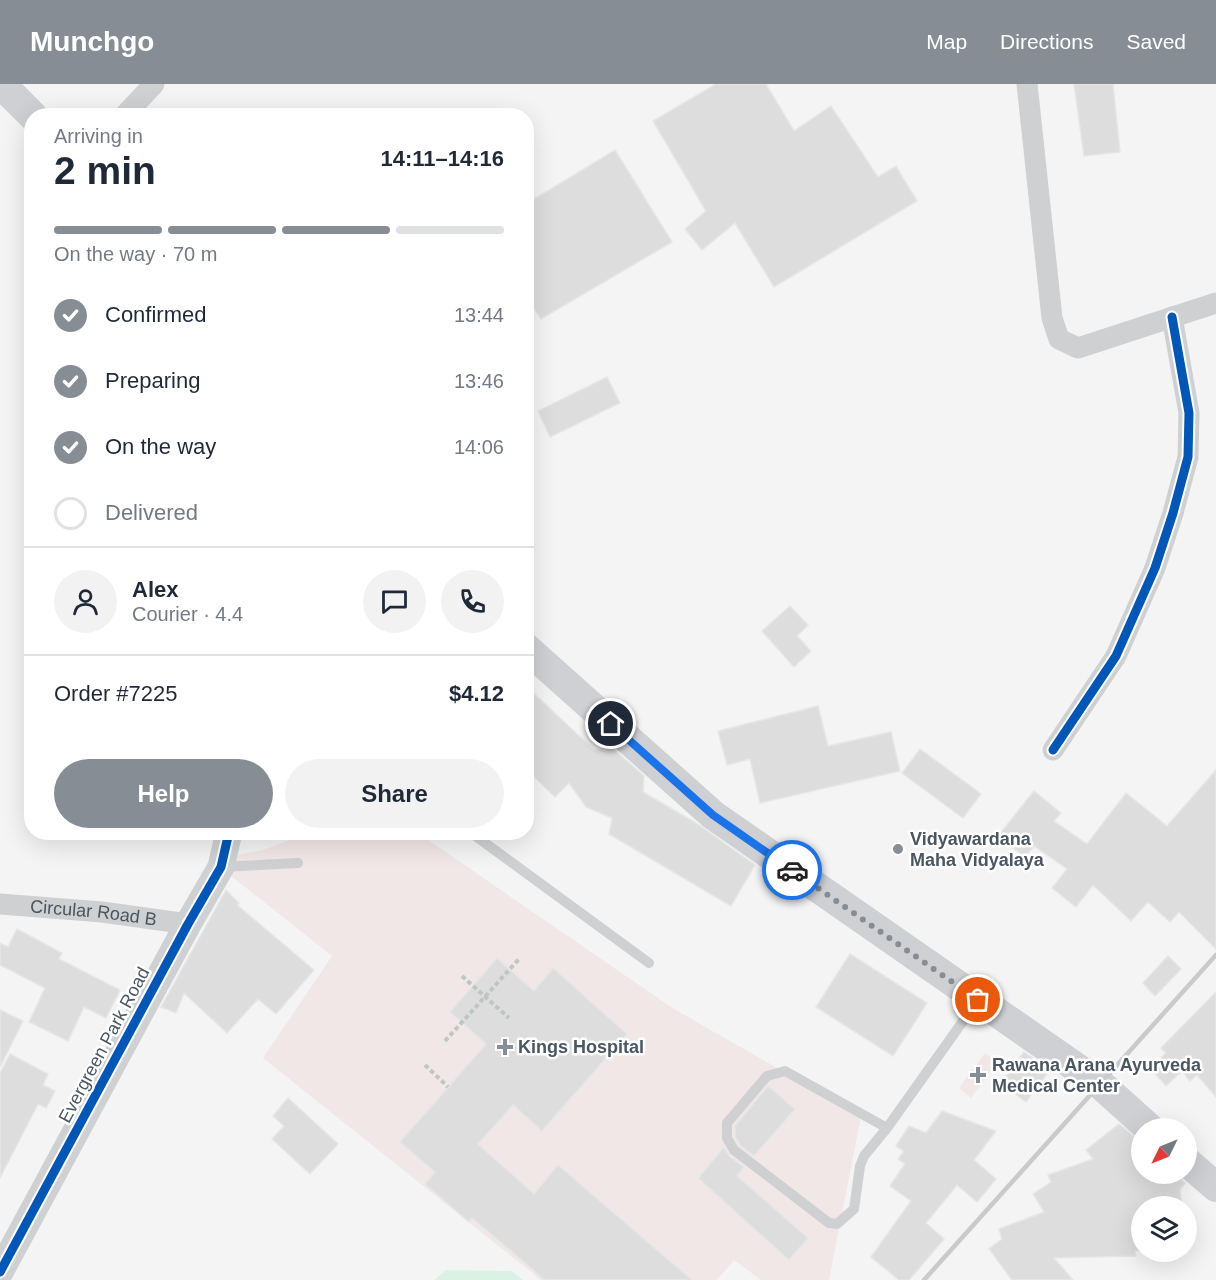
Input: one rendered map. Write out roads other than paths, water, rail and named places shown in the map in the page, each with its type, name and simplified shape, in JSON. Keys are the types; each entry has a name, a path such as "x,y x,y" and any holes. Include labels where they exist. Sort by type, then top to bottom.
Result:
{"main road":[{"path":"2,84 25,108"},
{"path":"534,655 713,815 1100,1084 1138,1118"},
{"path":"1197,1171 1216,1187"}],"street":[{"path":"132,108 154,84"},
{"path":"1027,84 1052,318 1059,339 1078,348 1216,303"},
{"path":"1053,750 1116,656 1155,568 1179,491 1188,457 1189,413 1172,317"},
{"name":"Evergreen Park Road","path":"0,1272 221,867 227,840"},
{"name":"Circular Road B","path":"0,904 102,912 188,924"}],"lane":[{"path":"481,840 649,963"},
{"path":"221,867 298,863"},
{"path":"888,1128 785,1071 767,1076 727,1124 727,1138 734,1150 829,1223 837,1224 854,1209 860,1166 864,1156 888,1128 978,1000"}],"railway":[{"path":"924,1280 1216,955"}],"place":[{"name":"Vidyawardana Maha Vidyalaya","path":"898,849"},
{"name":"Kings Hospital","path":"505,1047"},
{"name":"Rawana Arana Ayurveda Medical Center","path":"978,1075"}]}
